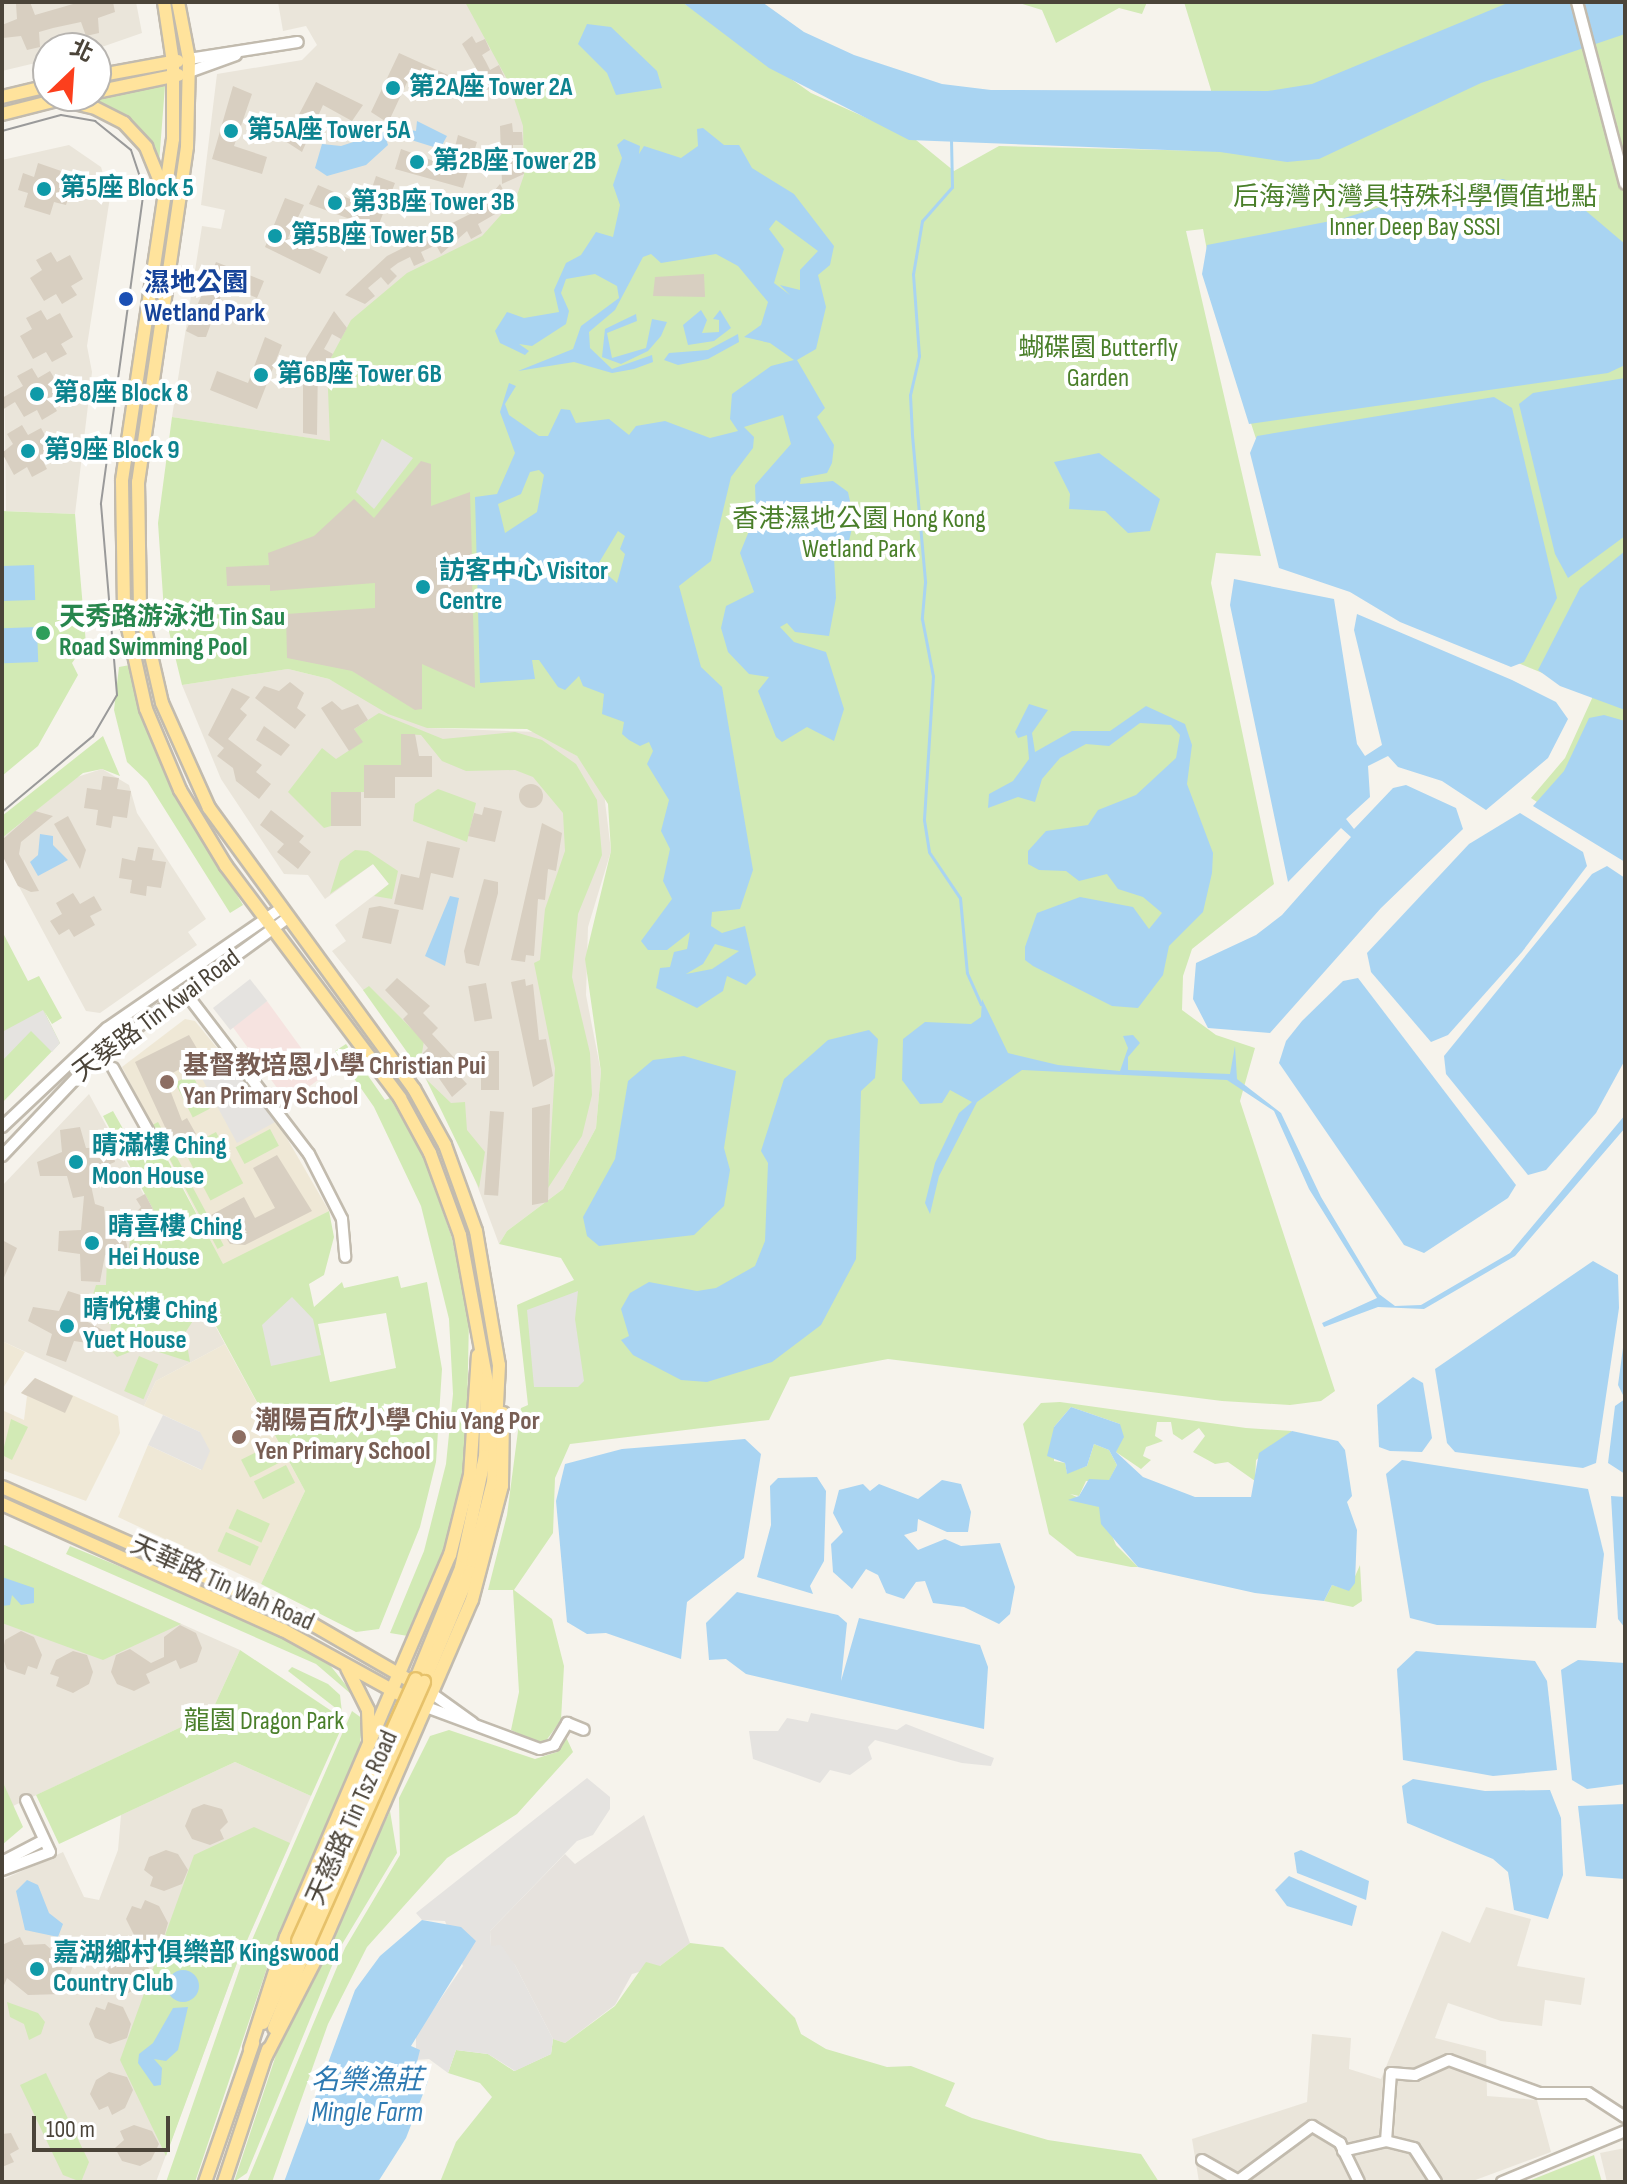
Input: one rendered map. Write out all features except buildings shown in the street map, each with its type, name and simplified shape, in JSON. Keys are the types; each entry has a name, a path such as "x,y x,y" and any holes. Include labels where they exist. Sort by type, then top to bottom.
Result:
{"main road":[{"path":"164,2 173,62 165,194 122,481 124,610 139,684 168,764 209,841 269,927 346,1020 430,1153 460,1235 479,1331 487,1382 490,1457"},
{"path":"178,2 189,66 184,177 138,482 137,579 155,680 183,757 223,833 402,1071 445,1145 486,1271 500,1400 507,1426 494,1522 434,1695 316,1961 266,2056"},
{"path":"112,73 173,62 189,66"},
{"path":"112,89 173,76 189,66"},
{"path":"2,97 32,90"},
{"path":"2,114 32,106"},
{"path":"103,112 124,123 146,147 165,194"},
{"path":"250,2049 286,1937 395,1692 464,1508 479,1331"},
{"path":"490,1457 500,1400"},
{"name":"天慈路 Tin Tsz Road","path":"205,2182 250,2049 303,1944 478,1549 490,1457"},
{"name":"天華路 Tin Wah Road","path":"2,1487 312,1624 434,1695"},
{"name":"天華路 Tin Wah Road","path":"2,1504 342,1662 429,1708"},
{"path":"342,1662 368,1710 366,1756"},
{"name":"天慈路 Tin Tsz Road","path":"224,2182 303,1944"}],"street":[{"path":"1577,2 1616,165 1625,184"},
{"path":"189,66 298,42"},
{"name":"天葵路 Tin Kwai Road","path":"2,1156 95,1058 185,992 282,914"},
{"name":"天葵路 Tin Kwai Road","path":"2,1127 107,1028 269,927"},
{"path":"185,992 309,1154 342,1219 345,1257"},
{"path":"113,1068 151,1136 147,1146 137,1142"},
{"path":"434,1695 473,1723"},
{"path":"429,1708 540,1749 554,1745 567,1723 584,1730"},
{"path":"2,1870 50,1852 26,1800"},
{"path":"2,1862 44,1840"},
{"path":"1386,2141 1391,2073 1415,2075 1444,2060 1539,2093 1588,2093 1625,2117"},
{"path":"1202,2160 1240,2181 1303,2127 1320,2126 1343,2151 1359,2182"},
{"path":"1502,2182 1625,2131"},
{"path":"1343,2151 1386,2141 1414,2148 1436,2182"}],"shaded area":[{"path":"2,2 136,2 142,33 112,43 112,32 32,32 32,64 2,71"},
{"path":"278,2 480,2 565,132 354,445 172,417 202,226 221,229 225,210 201,205 217,74 302,60 317,45 306,26 283,31"},
{"path":"69,145 101,167 110,197 87,346 92,372 75,514 6,511 2,160"},
{"path":"382,439 413,458 374,509 356,492"},
{"path":"288,669 329,679 428,728 538,732 577,756 604,793 611,851 588,927 586,995 601,1072 596,1128 563,1189 507,1231 499,1244 461,1142 430,1086 396,1031 332,951 346,941 335,925 389,884 373,864 325,899 308,875 284,874 221,779 182,685"},
{"path":"102,769 129,785 137,813 206,919 188,932 197,945 100,1013 86,1011 2,855 2,838 77,777"},
{"path":"250,979 267,1001 230,1030 213,1008"},
{"path":"267,1001 322,1077 287,1102 232,1026"},
{"path":"43,1010 60,1043 52,1052 31,1031 2,1061 2,1032"},
{"path":"185,1019 195,1021 277,1121 329,1211 223,1265 122,1067"},
{"path":"221,1053 277,1121 237,1143 198,1071"},
{"path":"89,1094 225,1344 156,1381 144,1406 2,1341 2,1186"},
{"path":"578,1291 575,1319 584,1381 578,1387 534,1387 527,1310"},
{"path":"292,1297 313,1319 321,1355 271,1366 262,1325"},
{"path":"2,1341 25,1352 2,1390"},
{"path":"225,1344 305,1491 261,1584 118,1517 148,1445 201,1470 200,1432 144,1406 156,1381"},
{"path":"35,1378 118,1416 120,1433 86,1501 2,1470 2,1410 24,1420 27,1396 21,1393"},
{"path":"163,1415 200,1432 210,1451 202,1470 148,1445"},
{"path":"2,1544 240,1650 211,1713 13,1806 2,1780"},
{"path":"811,1713 897,1730 906,1724 994,1758 991,1766 962,1763 875,1740 868,1747 872,1759 850,1775 830,1770 820,1783 753,1759 749,1731 778,1731 787,1718 808,1722"},
{"path":"235,1762 311,1796 237,1963 156,2182 2,2182 2,1880 63,1852 84,1897 99,1900 118,1850 121,1815"},
{"path":"587,1778 610,1797 610,1809 593,1835 577,1841 490,1931 491,1946 501,1945 515,1965 553,2039 551,2054 515,2071 488,2054 456,2050 448,2073 429,2059 416,2060 416,2035 463,1966 445,1921 422,1920 416,1913"},
{"path":"644,1815 690,1943 660,1966 632,1974 615,2005 565,2043 553,2039 515,1965 491,1946 490,1931 565,1854 575,1864"},
{"path":"1486,1907 1531,1919 1517,1966 1585,1978 1581,2005 1545,2000 1542,2026 1501,2021 1448,2003 1435,2038 1486,2051 1487,2096 1537,2100 1551,2152 1470,2182 1199,2182 1192,2139 1307,2102 1312,2034 1351,2038 1349,2069 1381,2079 1442,1931 1470,1943"},
{"path":"1625,2148 1625,2182 1607,2182 1600,2153"}],"green space":[{"name":"香港濕地公園 Hong Kong Wetland Park","path":"465,2 682,2 811,93 916,140 954,171 999,146 1207,151 1211,90 1184,2 1625,2 1625,861 1531,798 1565,758 1594,694 1471,644 1260,451 1223,337 1203,229 1186,231 1261,556 1216,553 1211,583 1274,884 1192,949 1183,976 1182,1010 1216,1035 1255,1048 1240,1101 1335,1391 1321,1401 1290,1405 1222,1401 888,1359 790,1377 769,1420 570,1444 555,1478 553,1533 514,1590 552,1619 564,1666 561,1720 543,1745 511,1730 519,1692 513,1590 488,1590 507,1515 521,1408 528,1405 517,1305 574,1280 561,1258 499,1244 507,1231 563,1189 596,1128 601,1072 585,959 611,851 608,804 577,756 527,729 427,728 388,714 329,679 288,669 182,685 164,611 158,523 172,417 330,441 327,365 351,320 407,273 482,236 516,198 524,175 523,126 509,83"},
{"path":"1016,2 1147,2 1142,14 1119,8 1056,43 1042,10"},
{"path":"165,86 159,163 127,118 112,111 112,95"},
{"name":"天秀路游泳池 Tin Sau Road Swimming Pool","path":"2,511 75,514 86,644 72,663 78,675 38,746 2,776"},
{"path":"130,665 212,854 243,905 230,913 147,781 127,762 114,710 119,667"},
{"path":"379,713 443,739 515,732 542,740 576,764 597,800 602,855 578,914 572,977 590,1053 592,1095 582,1136 548,1188 555,1068 534,963 540,960 545,909 565,851 563,813 533,777 515,770 466,771 442,761 421,735 401,734 401,765 364,765 364,792 331,793 331,826 324,828 288,792 322,748 336,759 362,742 354,729"},
{"path":"103,736 120,776 102,769 83,773 2,838 2,816"},
{"path":"438,789 476,803 467,842 413,821 415,804"},
{"path":"355,850 368,851 398,871 392,899 374,896 389,884 373,864 330,894 340,861"},
{"path":"2,931 28,981 39,976 62,1018 52,1024 44,1011 60,1043 2,1103"},
{"path":"369,986 424,1041 421,1059 430,1068 424,1076 363,990"},
{"path":"346,1044 385,1100 390,1098 423,1155 452,1238 469,1319 466,1462 452,1528 408,1636 390,1633 424,1551 446,1464 453,1394 449,1319 421,1206 374,1107 335,1051"},
{"path":"192,1074 210,1109 193,1117 175,1083"},
{"path":"426,1079 451,1103 465,1102 467,1130 485,1152 479,1188"},
{"path":"113,1111 136,1152 153,1151 156,1138 223,1264 329,1211 334,1237 324,1275 309,1284 314,1307 342,1282 344,1288 398,1276 401,1288 427,1282 442,1369 436,1462 420,1527 379,1629 356,1632 261,1584 305,1491 204,1304 185,1333 190,1362 143,1347 117,1357 109,1348 111,1324 86,1317 96,1285 106,1285 107,1258 129,1259 130,1235 169,1239 103,1116","holes":["386,1313 396,1368 330,1382 318,1324"]},
{"path":"158,1122 224,1246 218,1249 152,1125"},
{"path":"270,1129 279,1146 244,1164 236,1147"},
{"path":"216,1132 243,1183 211,1201 183,1149"},
{"path":"139,1356 158,1364 143,1399 124,1391"},
{"path":"1060,1402 1246,1428 1292,1431 1256,1460 1255,1481 1228,1462 1215,1464 1193,1452 1205,1436 1199,1428 1182,1440 1173,1434 1171,1422 1157,1422 1155,1436 1163,1441 1146,1447 1143,1456 1151,1460 1141,1469 1116,1452 1120,1424 1071,1407 1054,1427 1054,1461 1065,1463 1067,1473 1087,1466 1094,1444 1109,1450 1117,1465 1109,1481 1086,1481 1079,1496 1070,1494 1100,1507 1116,1545 1138,1567 1131,1567 1077,1556 1049,1534 1023,1424 1041,1403"},
{"path":"11,1419 28,1427 12,1460 2,1455"},
{"path":"274,1443 283,1461 250,1478 241,1460"},
{"path":"286,1465 295,1483 263,1499 254,1481"},
{"path":"237,1509 270,1524 261,1543 228,1528"},
{"path":"226,1532 259,1547 250,1566 217,1551"},
{"path":"2,1544 181,1624 103,1660 2,1623"},
{"path":"70,1546 262,1625 325,1659 358,1700 316,1664 66,1554"},
{"path":"1360,1565 1362,1601 1353,1607 1324,1601 1332,1585 1349,1590"},
{"name":"龍園 Dragon Park","path":"240,1650 345,1720 311,1796 235,1762 59,1844 36,1795 211,1713"},
{"path":"292,1667 328,1684 340,1695 342,1713 288,1671"},
{"path":"352,1711 363,1719 358,1759 274,1947 195,2182 166,2182 241,1965"},
{"path":"449,1730 535,1759 557,1752 566,1737 573,1752 517,1814 447,1858 367,1947 328,2024 272,2182 247,2182 345,1948 400,1855 399,1798 430,1736"},
{"path":"2,1780 23,1827 2,1845"},
{"path":"390,1811 397,1853 338,1951 247,2173 234,2182 277,2052"},
{"path":"254,1827 290,1843 237,1963 166,2156 120,2060 194,1855"},
{"path":"690,1943 723,1947 795,2018 801,2034 826,2049 887,2067 911,2066 955,2083 945,2106 972,2118 1048,2140 1141,2154 1159,2182 440,2182 456,2142 492,2097 480,2083 448,2073 456,2050 488,2054 514,2071 551,2054 553,2039 565,2043 615,2006 646,1962 660,1966"},
{"path":"7,2002 38,2013 45,2022 41,2034 29,2040 24,2024 10,2017"},
{"path":"46,2073 89,2162 81,2182 63,2175 20,2085"},
{"path":"1594,2155 1602,2182 1526,2182"}],"water":[{"path":"682,2 762,2 804,32 854,55 942,84 991,90 1268,91 1312,84 1510,2 1625,2 1625,34 1481,83 1319,159 1287,162 1220,152 909,140 769,68"},
{"path":"587,24 611,27 657,71 662,88 616,95 607,73 578,44"},
{"path":"417,121 447,136 440,149 389,133 399,128 416,131"},
{"path":"703,128 724,145 739,145 752,168 794,194 834,246 830,265 818,275 826,307 816,349 797,360 825,408 817,417 834,445 832,463 827,473 801,478 800,484 833,481 848,492 854,520 847,549 834,557 836,598 829,636 795,632 787,623 780,627 794,642 826,652 844,709 834,741 807,727 782,742 776,737 758,691 769,677 749,674 728,652 721,628 726,606 754,592 740,553 756,514 755,485 791,444 783,415 744,427 754,437 753,448 731,477 711,561 679,586 701,667 722,687 753,870 740,909 712,912 711,926 722,933 745,926 756,975 746,985 727,976 723,991 697,1008 656,988 660,968 670,967 674,952 687,949 690,932 667,950 648,950 641,941 672,899 663,881 670,849 661,831 669,800 647,764 653,751 649,742 640,746 629,740 622,734 624,722 602,714 604,694 583,686 579,676 565,690 558,687 539,660 532,660 535,679 480,683 475,497 497,494 515,453 500,412 509,383 516,386 505,404 509,415 539,436 548,436 561,409 570,410 576,423 609,419 629,435 636,426 665,421 710,438 738,431 730,419 732,394 771,366 794,360 770,343 744,337 761,325 768,302 738,266 716,254 661,263 651,254 643,257 615,310 589,332 590,348 612,369 652,355 653,362 612,373 574,362 518,371 573,349 581,326 619,298 617,286 595,274 566,279 561,293 569,311 566,324 532,346 519,344 529,351 525,355 500,343 495,331 507,312 524,318 559,312 554,290 566,263 581,255 596,232 613,237 620,205 613,185 622,158 617,145 624,139 640,146 639,154 644,146 681,158 698,146 697,129","holes":["776,220 818,251 800,270 800,290 780,285 790,295 774,283 784,249 769,229","539,470 544,475 537,512 505,533 498,504 521,494 530,472","618,531 625,536 620,549 625,554 617,583 597,566","715,944 739,951 712,969 686,974 703,964"]},
{"path":"384,132 388,145 366,165 327,176 315,168 322,144 341,146"},
{"path":"1503,179 1579,205 1625,244 1625,365 1608,373 1249,424 1202,274 1207,245 1341,219 1462,182"},
{"path":"701,310 707,320 702,333 719,332 719,320 713,319 720,310 731,328 714,341 688,345 683,325"},
{"path":"636,314 637,321 607,333 612,358 646,348 652,319 667,322 661,336 648,351 621,364 602,357 605,329"},
{"path":"738,334 739,342 708,359 678,365 664,360 669,353 708,350"},
{"path":"1625,378 1625,536 1568,578 1555,554 1519,404 1533,393"},
{"path":"1494,397 1512,408 1557,598 1524,662 1511,667 1400,622 1350,592 1279,568 1250,453 1257,436"},
{"path":"1099,453 1160,499 1150,531 1128,533 1105,511 1069,509 1070,494 1054,462"},
{"path":"1625,551 1625,710 1560,686 1538,670 1580,588"},
{"path":"34,565 35,600 3,601 2,566"},
{"path":"1234,579 1334,599 1357,744 1365,756 1382,745 1354,630 1357,614 1512,680 1556,702 1568,719 1548,758 1486,810 1442,781 1398,767 1388,756 1368,766 1370,797 1346,819 1354,829 1393,788 1406,785 1456,808 1463,829 1381,908 1270,1033 1208,1028 1193,999 1196,963 1256,935 1282,915 1351,837 1341,828 1288,882 1230,605"},
{"path":"37,627 38,662 4,663 3,628"},
{"path":"1029,704 1048,710 1032,733 1035,752 1072,731 1110,731 1146,706 1185,724 1192,745 1187,784 1213,853 1212,873 1203,912 1169,946 1163,975 1138,1008 1112,1006 1033,966 1025,960 1025,947 1037,913 1080,897 1133,907 1149,929 1162,913 1143,897 1118,889 1107,874 1079,881 1066,871 1039,870 1028,864 1028,851 1046,831 1088,825 1098,810 1136,795 1176,758 1180,735 1171,725 1140,723 1109,746 1086,744 1060,758 1042,779 1035,802 1018,797 988,808 989,794 1013,781 1029,759 1027,735 1018,738 1015,732"},
{"path":"1604,715 1625,721 1625,862 1533,806 1564,771 1589,718"},
{"path":"1520,813 1583,852 1587,866 1522,952 1448,1035 1431,1042 1371,972 1367,953 1469,844"},
{"path":"40,834 53,836 53,845 68,860 38,876 30,862 38,855"},
{"path":"1607,866 1625,878 1625,1060 1596,1113 1546,1170 1528,1175 1446,1074 1444,1056 1592,874"},
{"path":"450,896 459,898 445,966 425,956"},
{"path":"1358,978 1516,1185 1508,1198 1424,1253 1404,1245 1279,1063 1286,1041 1302,1021 1343,981"},
{"path":"982,999 1008,1053 1058,1065 1120,1071 1128,1048 1123,1036 1133,1035 1140,1043 1128,1057 1128,1070 1230,1074 1235,1046 1237,1079 1281,1113 1321,1197 1379,1294 1395,1306 1421,1305 1510,1253 1625,1115 1625,1128 1515,1256 1424,1309 1378,1307 1324,1327 1322,1323 1377,1298 1309,1189 1274,1111 1227,1080 1022,1070 977,1102 939,1176 930,1214 925,1203 935,1163 959,1113 972,1102 950,1090 942,1103 920,1104 902,1080 903,1039 925,1022 971,1024 981,1017"},
{"path":"869,1030 878,1039 875,1078 861,1091 856,1259 821,1325 772,1362 707,1382 681,1380 633,1355 621,1340 629,1336 621,1309 630,1293 649,1282 697,1291 716,1288 755,1266 765,1241 768,1163 761,1151 784,1079 828,1040"},
{"path":"684,1056 736,1071 724,1148 730,1170 724,1206 694,1235 599,1246 587,1236 583,1217 615,1159 628,1081 653,1060"},
{"path":"1593,1261 1618,1275 1619,1308 1596,1463 1583,1468 1455,1452 1447,1443 1435,1369"},
{"path":"1625,1333 1625,1399 1618,1385"},
{"path":"1413,1377 1423,1383 1432,1438 1422,1452 1390,1451 1379,1447 1377,1405"},
{"path":"1625,1399 1625,1474 1608,1463 1615,1406"},
{"path":"1071,1407 1120,1424 1124,1437 1116,1452 1143,1477 1195,1497 1251,1497 1259,1453 1292,1431 1338,1441 1345,1450 1352,1496 1347,1502 1357,1530 1355,1583 1349,1591 1332,1585 1324,1601 1255,1593 1138,1567 1101,1524 1099,1507 1068,1500 1079,1496 1089,1479 1109,1480 1117,1465 1109,1450 1094,1444 1087,1466 1067,1474 1065,1463 1047,1456 1054,1427"},
{"path":"745,1439 761,1454 744,1558 687,1602 681,1659 606,1633 587,1634 567,1622 556,1501 565,1464 622,1449"},
{"path":"1402,1460 1588,1489 1604,1554 1596,1628 1437,1625 1410,1618 1386,1474"},
{"path":"817,1477 826,1491 824,1561 810,1586 813,1594 757,1577 771,1525 770,1486 778,1478"},
{"path":"942,1480 961,1484 971,1512 968,1532 947,1532 918,1519 917,1531 904,1535 918,1550 945,1539 961,1546 1000,1543 1015,1587 1010,1614 999,1624 964,1607 933,1603 925,1581 916,1582 904,1599 886,1593 878,1575 866,1569 852,1589 833,1572 831,1544 843,1532 833,1513 839,1490 863,1484 870,1491 879,1484 918,1499"},
{"path":"1611,1496 1625,1497 1625,1628 1618,1619"},
{"path":"2,1577 34,1588 34,1603 21,1605 12,1595 10,1605 2,1606"},
{"path":"737,1592 838,1615 847,1623 841,1681 859,1618 980,1645 988,1667 984,1729 746,1674 726,1659 709,1660 706,1623"},
{"path":"1416,1651 1535,1661 1547,1681 1557,1770 1493,1776 1403,1760 1397,1669"},
{"path":"1578,1660 1625,1663 1625,1784 1587,1789 1572,1780 1561,1670"},
{"path":"1413,1779 1485,1791 1550,1790 1561,1818 1563,1875 1548,1919 1514,1910 1508,1872 1493,1859 1407,1823 1402,1786"},
{"path":"1625,1804 1625,1879 1586,1876 1578,1806"},
{"path":"1301,1850 1369,1881 1366,1900 1297,1873 1294,1853"},
{"path":"1289,1876 1357,1906 1352,1926 1287,1906 1275,1890"},
{"path":"27,1880 38,1885 49,1913 63,1924 58,1937 25,1930 16,1891"},
{"name":"名樂漁莊 Mingle Farm","path":"422,1920 461,1927 476,1941 411,2046 420,2050 414,2074 428,2081 406,2138 378,2182 284,2182 355,1990 380,1956"},
{"path":"183,1970 195,1974 199,1986 195,1998 183,2002 171,1998 167,1986 171,1974"},
{"path":"188,2007 178,2050 166,2061 154,2059 162,2068 161,2085 154,2086 138,2063 139,2054 153,2043 173,2008"}],"waterway":[{"path":"951,139 952,187 922,221 913,274 919,356 910,395 925,582 922,619 933,676 924,820 929,852 960,898 967,973 981,1004"}],"tram line":[{"path":"2,131 61,115 95,121 131,150 144,189 101,504 117,695 93,736 2,812"}],"place":[{"name":"第2A座 Tower 2A","path":"393,88"},
{"name":"第5A座 Tower 5A","path":"231,131"},
{"name":"第2B座 Tower 2B","path":"417,162"},
{"name":"第5座 Block 5","path":"44,189"},
{"name":"第3B座 Tower 3B","path":"335,203"},
{"name":"第5B座 Tower 5B","path":"275,236"},
{"name":"濕地公園 Wetland Park","path":"126,299"},
{"name":"第6B座 Tower 6B","path":"261,375"},
{"name":"第8座 Block 8","path":"37,394"},
{"name":"第9座 Block 9","path":"28,451"},
{"name":"訪客中心 Visitor Centre","path":"423,587"},
{"name":"天秀路游泳池 Tin Sau Road Swimming Pool","path":"43,633"},
{"name":"基督教培恩小學 Christian Pui Yan Primary School","path":"167,1082"},
{"name":"晴滿樓 Ching Moon House","path":"76,1162"},
{"name":"晴喜樓 Ching Hei House","path":"92,1243"},
{"name":"晴悅樓 Ching Yuet House","path":"67,1326"},
{"name":"潮陽百欣小學 Chiu Yang Por Yen Primary School","path":"239,1437"},
{"name":"嘉湖鄉村俱樂部 Kingswood Country Club","path":"37,1969"}],"park label":[{"name":"后海灣內灣具特殊科學價值地點 Inner Deep Bay SSSI","path":"1415,213"},
{"name":"蝴碟園 Butterfly Garden","path":"1098,364"}]}
